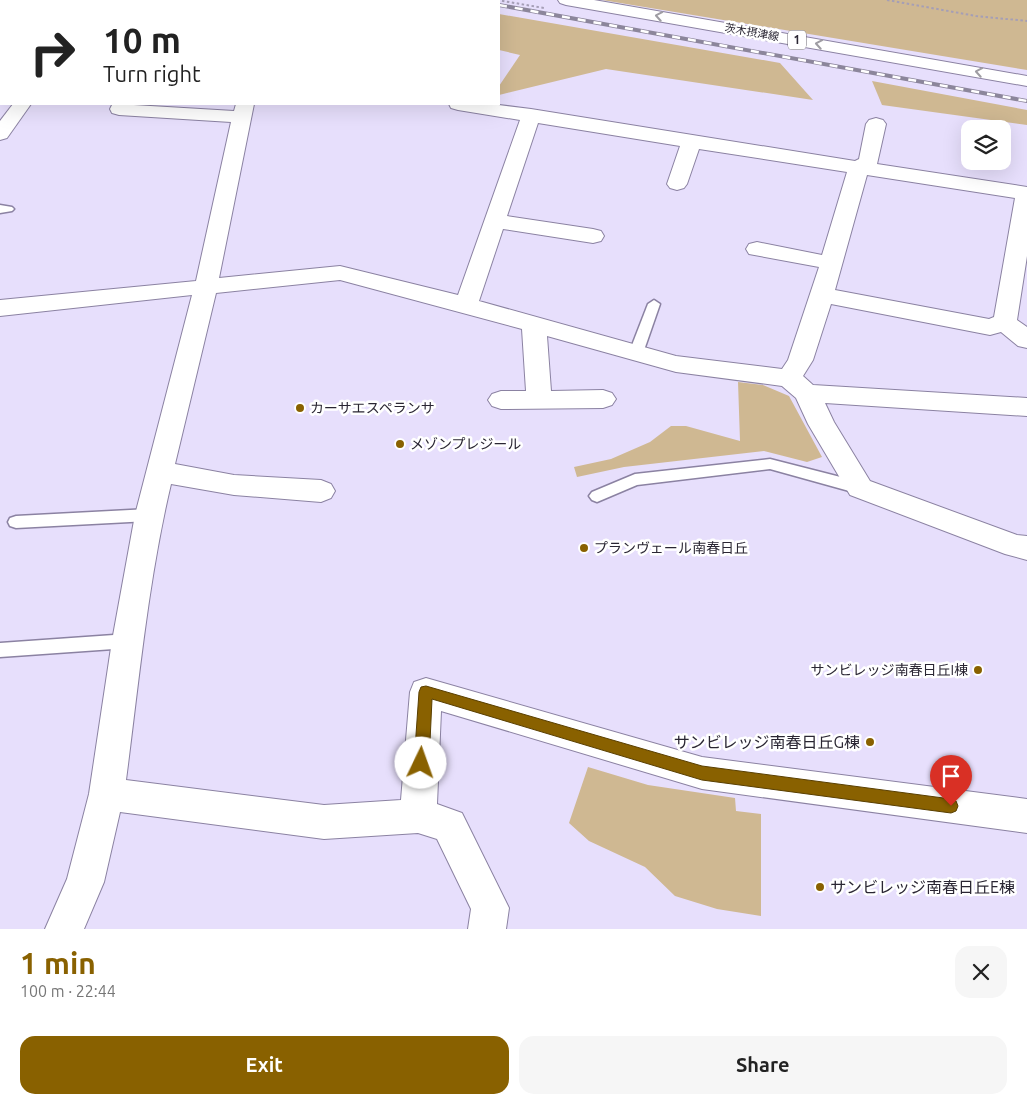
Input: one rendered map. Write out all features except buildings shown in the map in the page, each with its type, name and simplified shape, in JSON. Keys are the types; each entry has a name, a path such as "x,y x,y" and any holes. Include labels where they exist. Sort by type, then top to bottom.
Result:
{"street":[{"name":"茨木摂津線","path":"566,0 1027,81"},
{"path":"0,134 21,105"},
{"path":"465,105 1026,193 1005,322"},
{"path":"64,929 84,882 107,794 128,641 149,516 206,286 244,110 119,109"},
{"path":"466,305 531,115"},
{"path":"876,124 868,162 859,167 822,295 800,360 798,385 860,488 1027,548"},
{"path":"676,184 691,142"},
{"path":"494,221 593,236"},
{"path":"757,249 831,263"},
{"path":"0,308 340,273 466,305 676,364 798,385 1027,407"},
{"path":"822,295 990,328 1005,322"},
{"path":"1005,322 1027,340"},
{"path":"534,324 539,399"},
{"path":"501,400 603,399"},
{"path":"160,472 234,486 321,491"},
{"path":"418,816 426,692 702,773 1027,816"},
{"path":"107,794 324,822 418,816 449,825 490,908 487,929"}],"lane":[{"path":"636,353 654,304"},
{"path":"597,496 635,480 770,464 860,488"},
{"path":"16,522 149,516"},
{"path":"0,650 128,641"}],"path":[{"path":"887,0 976,16 1027,21"}],"shaded area":[{"path":"602,0 1027,0 1027,70"},
{"path":"500,14 780,63 813,100 606,69 500,95 500,85 520,55 500,50"},
{"path":"872,81 1027,110 1027,125 1011,123 1011,120 991,120 882,105"},
{"path":"738,382 763,385 789,396 822,457 807,462 764,451 624,467 577,477 574,467 611,459 650,442 671,426 686,426 740,441"},
{"path":"588,767 648,785 735,798 736,811 761,814 761,916 717,909 675,896 645,867 589,841 569,823"}],"railway":[{"path":"500,5 1027,101"}],"place":[{"name":"カーサエスペランサ","path":"300,408"},
{"name":"メゾンプレジール","path":"400,444"},
{"name":"プランヴェール南春日丘","path":"584,548"},
{"name":"サンビレッジ南春日丘I棟","path":"978,670"},
{"name":"サンビレッジ南春日丘G棟","path":"870,742"},
{"name":"サンビレッジ南春日丘E棟","path":"820,887"}],"route":[{"path":"421,763 426,692 702,773 951,806"}]}
